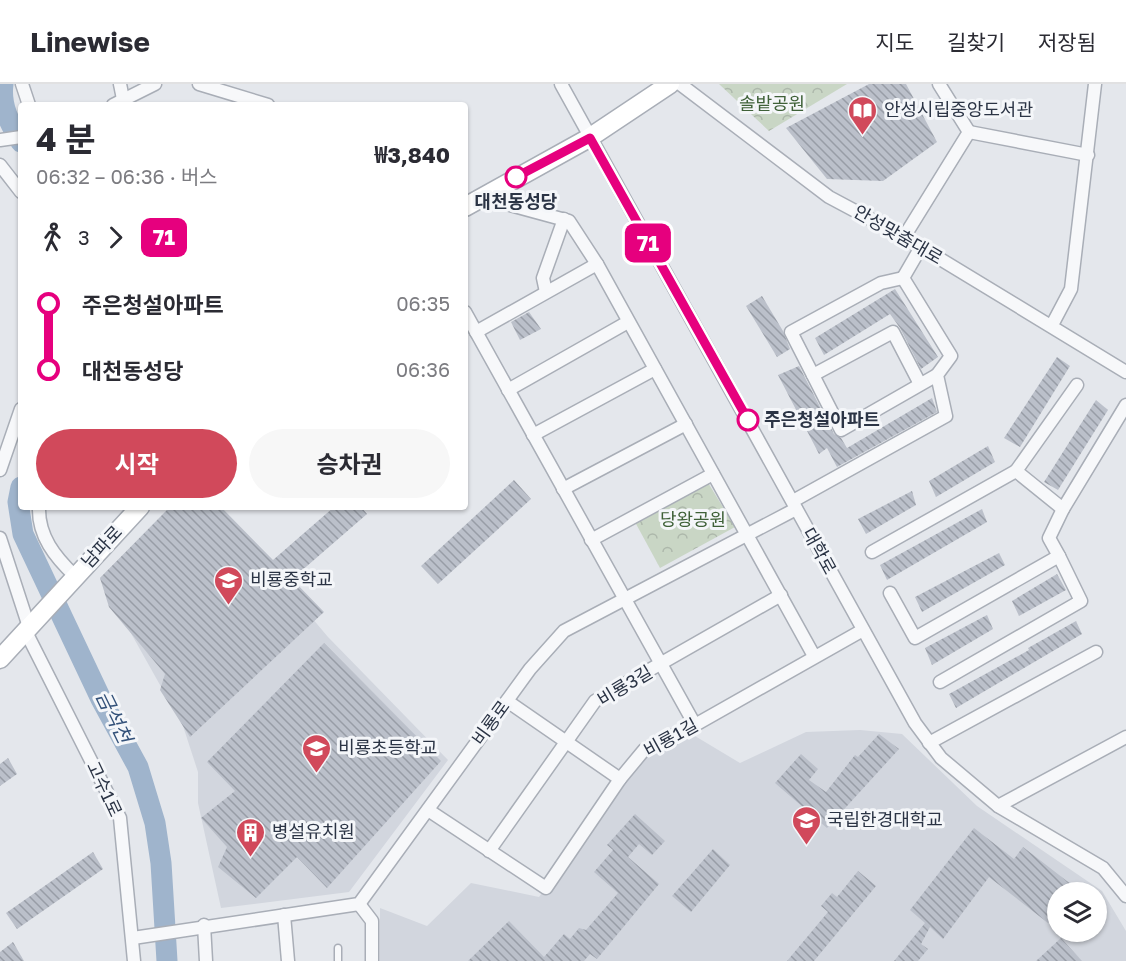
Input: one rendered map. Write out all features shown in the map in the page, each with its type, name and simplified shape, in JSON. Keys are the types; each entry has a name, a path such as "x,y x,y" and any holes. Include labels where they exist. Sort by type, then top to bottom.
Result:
{"street":[{"path":"22,84 28,102"},
{"path":"118,102 120,84"},
{"path":"118,102 155,84"},
{"path":"199,84 258,102"},
{"name":"대학로","path":"561,84 915,723 941,758 998,806 1103,868 1126,896"},
{"path":"468,205 590,138 670,84"},
{"name":"안성맞춤대로","path":"680,84 829,197 921,247 1126,372"},
{"path":"939,84 969,132 1088,154"},
{"path":"1052,326 1071,289 1095,84"},
{"path":"904,237 969,132"},
{"path":"0,141 18,138"},
{"path":"0,165 18,188"},
{"path":"481,197 569,220 597,264 814,656"},
{"path":"546,292 543,278 564,219"},
{"path":"903,278 951,356 937,375 841,430 791,332 881,283 903,278 921,247"},
{"path":"476,332 597,264"},
{"path":"468,317 695,725"},
{"path":"508,390 628,322"},
{"path":"813,375 893,332 920,384"},
{"path":"533,435 655,369"},
{"name":"비룡로","path":"359,904 530,669 564,631 746,535 946,416 937,375"},
{"path":"872,552 1016,471 1077,385"},
{"path":"940,682 1081,601 1049,538 1063,509 1126,405"},
{"path":"0,470 18,418"},
{"path":"562,489 686,424"},
{"path":"1016,471 1063,509"},
{"path":"591,540 713,474"},
{"path":"39,510 39,518 47,544 70,582"},
{"name":"남파로","path":"30,627 137,510"},
{"name":"고수1로","path":"0,538 30,627 120,818 134,961"},
{"path":"890,593 915,638 1059,556"},
{"name":"비룡3길","path":"489,851 595,701 781,595"},
{"path":"0,659 30,627"},
{"name":"비룡1길","path":"428,810 546,888 620,779 644,750 695,725 863,630"},
{"path":"929,743 1096,652"},
{"path":"507,701 620,779"},
{"path":"998,806 1126,737"},
{"path":"133,938 204,925 359,904 372,921 372,961"},
{"path":"284,915 288,961"},
{"path":"204,925 206,961"}],"lane":[{"path":"338,948 338,961"}],"shaded area":[{"path":"167,510 221,510 328,637 448,760 349,892 221,908 198,803 198,772 183,726 100,578"},
{"name":"국립한경대학교","path":"860,730 902,734 977,806 1089,882 1047,882 1047,942 1107,942 1107,899 1126,931 1126,961 380,961 380,908 427,926 471,883 539,897 647,753 690,733 740,763 806,732"}],"green space":[{"name":"솔밭공원","path":"719,84 847,84 769,131"},
{"name":"당왕공원","path":"707,481 735,527 660,568 635,522"}],"building":[{"name":"안성시립중앙도서관","path":"869,84 906,84 937,142 883,181 827,179 786,128"},
{"path":"895,289 938,357 921,369 900,328 890,314 824,355 815,338"},
{"path":"762,296 783,331 790,349 777,357 746,306"},
{"path":"529,312 541,329 520,340 511,322"},
{"path":"1057,357 1070,366 1020,447 1004,438"},
{"path":"799,366 834,434 841,438 847,448 932,398 937,412 837,467 827,448 819,454 778,375"},
{"path":"1096,400 1108,410 1058,490 1044,482"},
{"path":"988,446 995,462 936,497 929,481"},
{"path":"514,480 531,499 438,584 421,566"},
{"path":"912,491 916,505 866,534 858,519"},
{"path":"982,509 987,522 887,580 880,565"},
{"name":"비룡중학교","path":"167,510 224,510 273,560 331,510 364,510 367,514 292,579 324,612 190,737 160,690 165,674 109,607 100,578"},
{"path":"999,553 1005,565 922,612 915,597"},
{"path":"1057,574 1066,590 1019,616 1012,601"},
{"path":"987,615 993,629 932,665 925,648"},
{"path":"1076,621 1082,634 956,708 949,694"},
{"name":"비룡초등학교","path":"324,643 441,761 327,888 297,857 256,898 218,867 227,847 201,818 235,791 207,762"},
{"path":"879,734 899,749 827,828 775,783 801,754 818,769 809,780 826,792 855,755 858,757"},
{"path":"8,758 17,774 0,786 0,764"},
{"path":"635,814 665,841 652,855 639,844 628,857 659,884 597,959 590,954 584,961 468,961 509,921 544,957 564,934 570,939 579,928 586,930 618,893 594,872 613,850 607,845"},
{"path":"974,828 1014,859 1023,847 1068,882 1047,882 1047,922 989,877 943,939 930,927 921,944 928,949 918,961 894,961 925,923 910,910"},
{"path":"713,849 730,865 691,912 672,896"},
{"path":"93,852 103,869 17,929 6,913"},
{"path":"858,871 876,886 814,961 787,961 828,912 821,906 832,893 837,897"},
{"path":"13,942 24,961 0,961 0,952"},
{"path":"1057,942 1065,942 1082,961 1036,961"}],"waterway":[{"name":"금석천","path":"3,84 4,107 18,137"},
{"name":"금석천","path":"19,510 23,534 101,699 138,767 155,823 161,863 167,961"}],"bus line":[{"name":"71","path":"516,177 590,138 748,420"}],"place":[{"name":"안성시립중앙도서관","path":"863,136"},
{"name":"대천동성당","path":"516,177"},
{"name":"주은청설아파트","path":"748,420"},
{"name":"비룡중학교","path":"229,606"},
{"name":"비룡초등학교","path":"317,774"},
{"name":"국립한경대학교","path":"806,846"},
{"name":"병설유치원","path":"251,858"}]}
